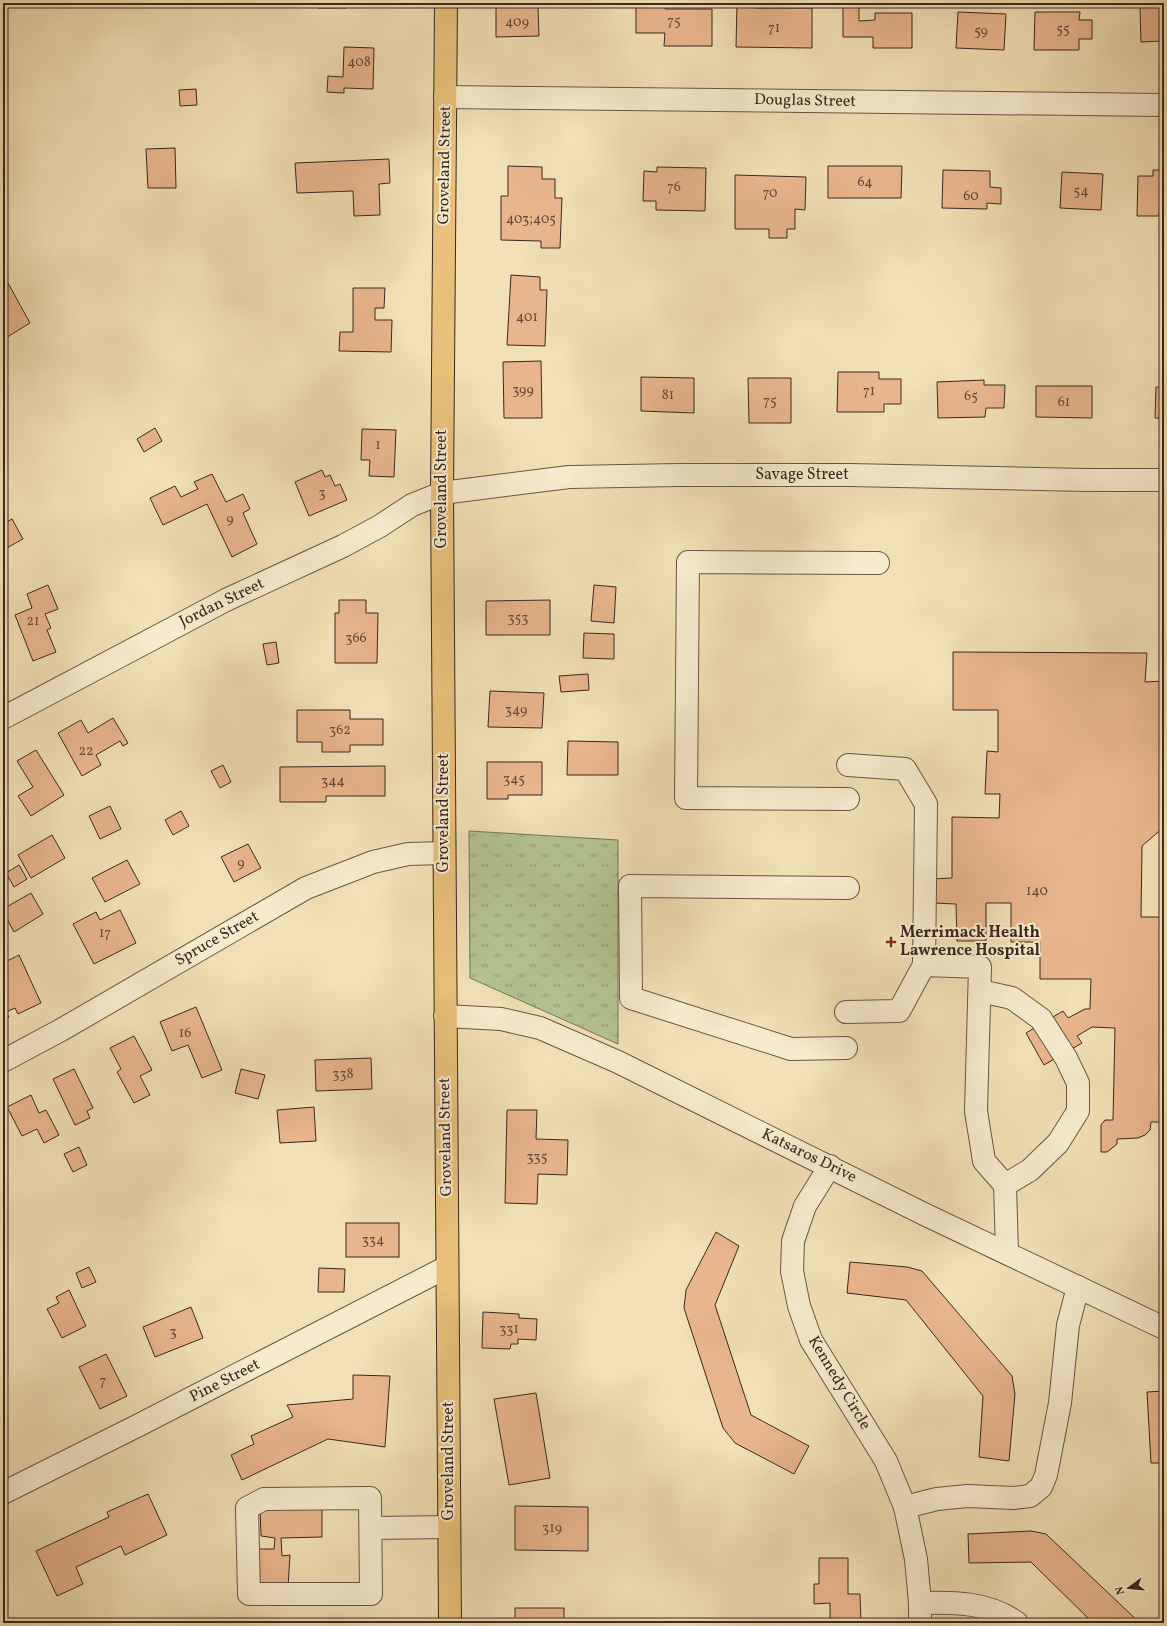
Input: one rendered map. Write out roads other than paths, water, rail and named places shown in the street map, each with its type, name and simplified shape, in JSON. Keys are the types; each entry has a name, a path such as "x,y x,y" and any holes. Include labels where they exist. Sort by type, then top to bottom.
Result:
{"main road":[{"name":"Groveland Street","path":"446,3 442,493 450,1623"}],"street":[{"name":"Douglas Street","path":"445,97 1164,105"},
{"name":"Savage Street","path":"442,493 569,477 679,475 849,475 1078,480 1164,480"},
{"name":"Jordan Street","path":"3,718 226,600 343,546 380,526 412,505 442,493"},
{"path":"848,799 686,798 688,562 878,563"},
{"path":"846,1012 898,1011 924,965 926,804 905,769 848,765"},
{"name":"Spruce Street","path":"3,1061 61,1030 306,888 373,862 408,854 444,853"},
{"path":"846,1048 791,1049 631,998 630,886 848,888"},
{"path":"924,965 980,967 976,1111 984,1161 1006,1184 1007,1253"},
{"path":"980,991 1012,998 1041,1019 1066,1058 1078,1083 1078,1111 1058,1143 1030,1170 1006,1184"},
{"name":"Katsaros Drive","path":"445,1016 501,1019 540,1028 618,1062 1007,1253 1164,1328"},
{"name":"Kennedy Circle","path":"830,1166 805,1206 793,1241 792,1271 799,1306 811,1340 886,1461 905,1507 916,1559 920,1613 949,1602 984,1606 1017,1623"},
{"name":"Pine Street","path":"3,1493 447,1267"},
{"path":"905,1507 944,1498 967,1496 1014,1498 1030,1496 1041,1487 1046,1475 1060,1403 1068,1326 1078,1287"},
{"path":"370,1498 371,1528 371,1594 249,1594 247,1508 264,1499 370,1498"},
{"path":"371,1528 449,1527"}],"place":[{"name":"Merrimack Health Lawrence Hospital","path":"891,942"}]}
